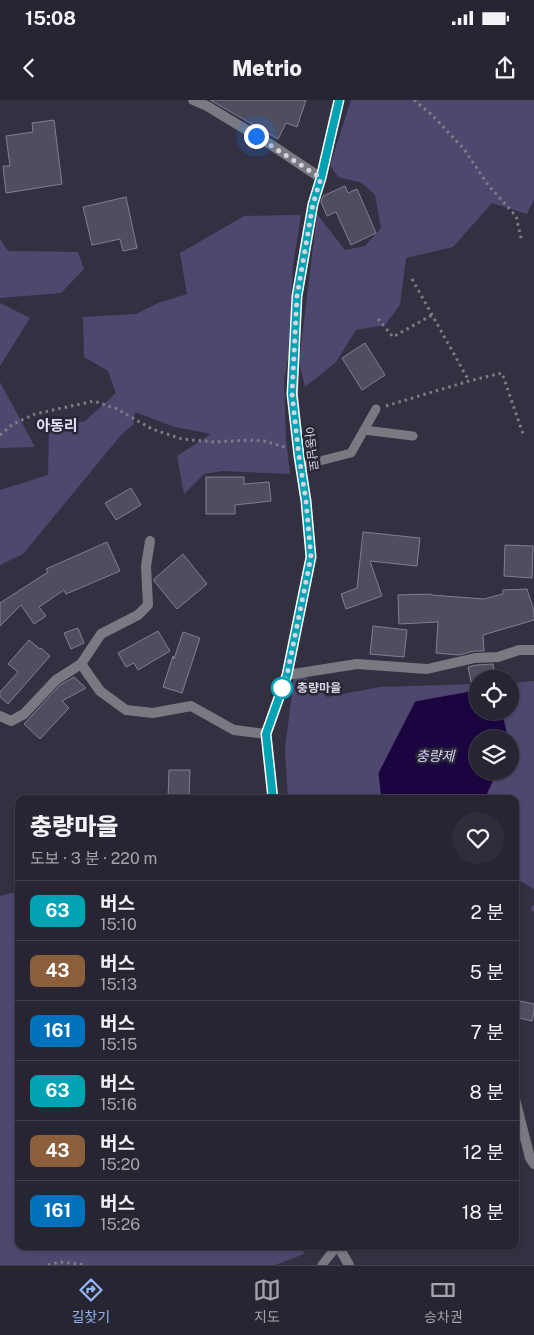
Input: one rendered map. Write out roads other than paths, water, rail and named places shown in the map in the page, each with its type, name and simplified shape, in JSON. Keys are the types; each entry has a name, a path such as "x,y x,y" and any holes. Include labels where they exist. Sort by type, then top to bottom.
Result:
{"street":[{"path":"193,100 207,106 240,126 321,178"},
{"name":"아동남로","path":"273,795 266,734 287,675 311,557 306,501 292,394 297,296 313,204 339,100"},
{"path":"0,716 11,721 24,714 56,680 81,664 101,634 138,615 148,605 146,566 150,541"},
{"path":"287,675 357,664 427,670 475,658 498,657 519,650 534,650"},
{"path":"81,664 100,691 126,710 152,714 190,706 234,730 266,734"},
{"path":"519,1128 534,1164"},
{"path":"340,1250 349,1265"}],"lane":[{"path":"300,461 351,453 376,409"},
{"path":"364,430 413,436"},
{"path":"322,1265 334,1250"}],"water":[{"name":"충량제","path":"469,691 469,720 504,720 507,730 469,730 469,780 494,780 487,795 381,795 378,773 415,701"}],"place":[{"name":"충량마을","path":"282,688"}],"district":[{"name":"아동리","path":"57,426"}]}
